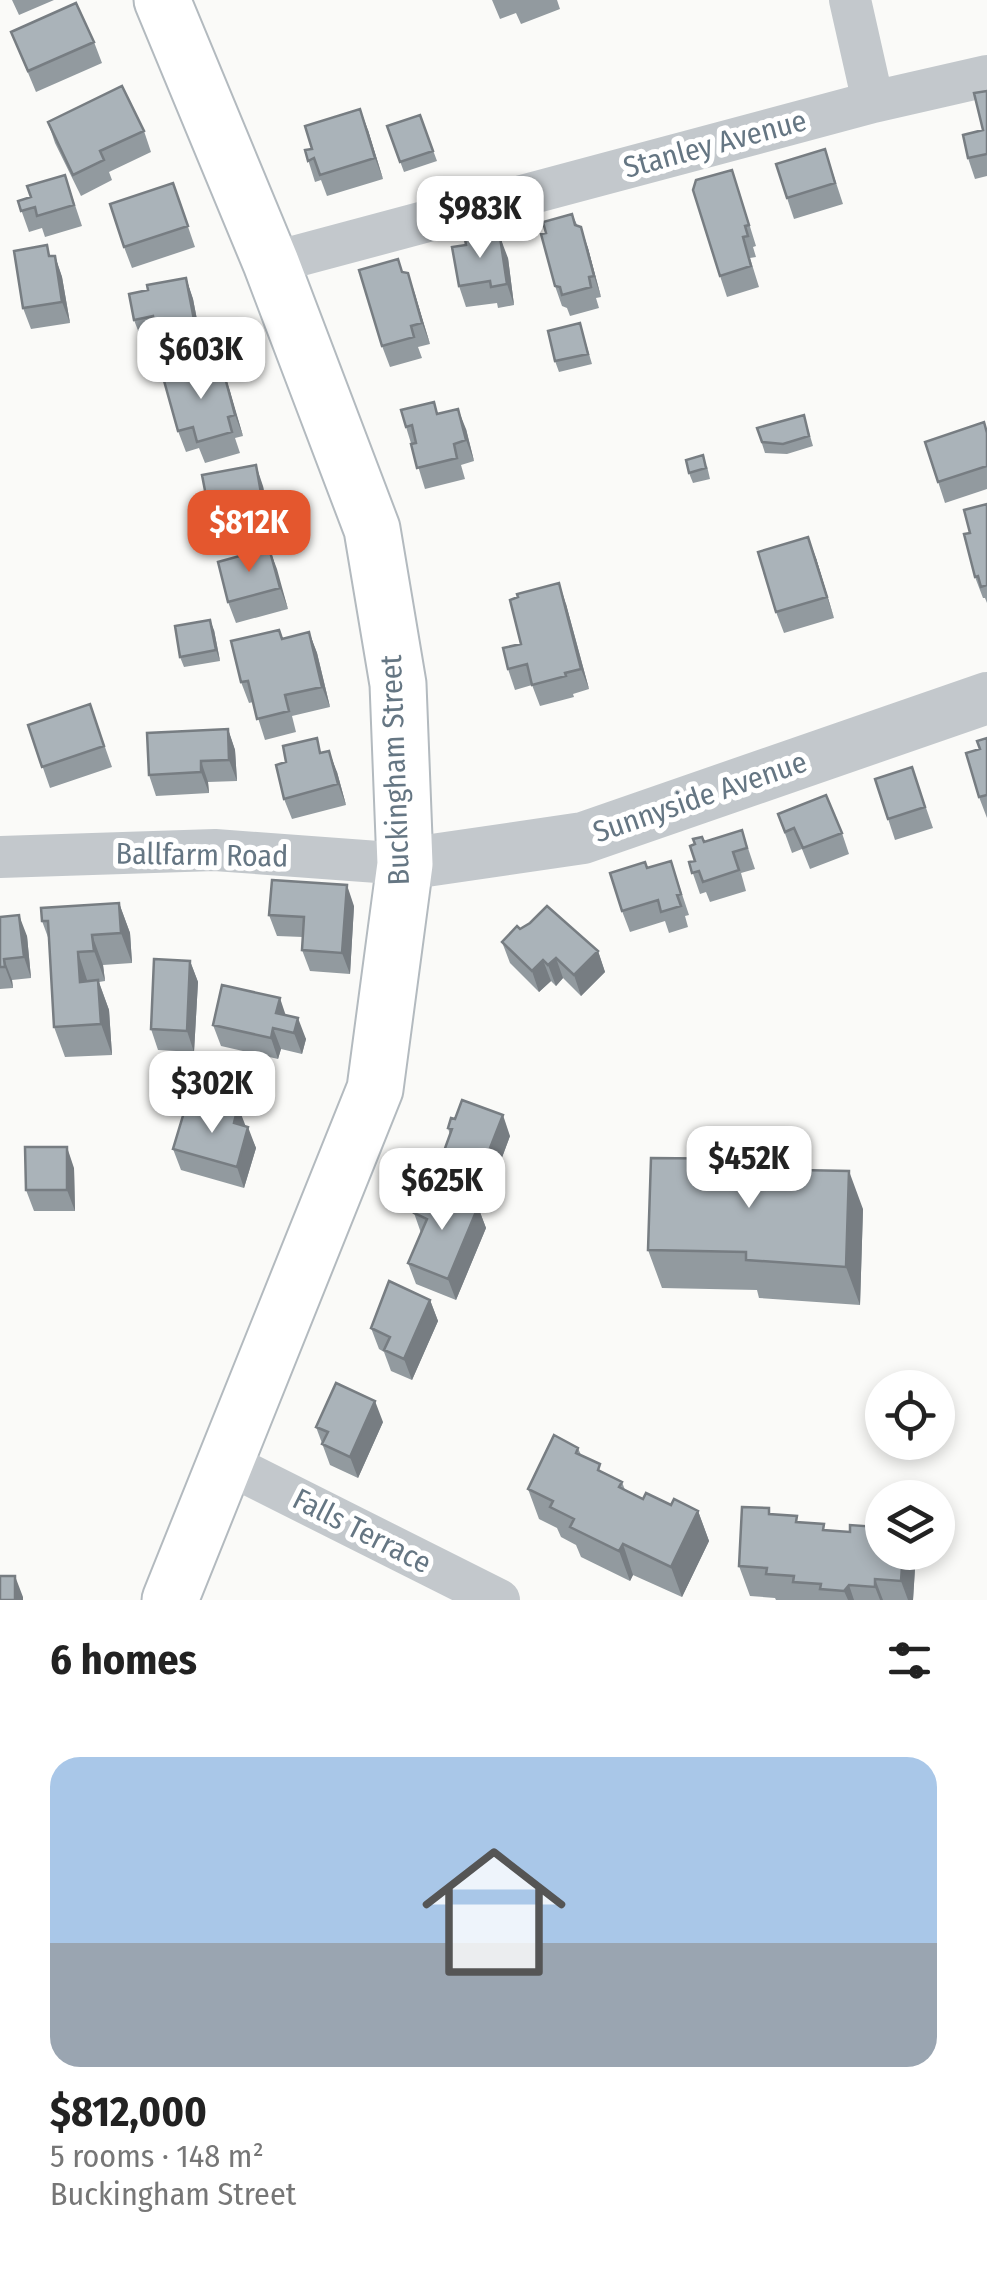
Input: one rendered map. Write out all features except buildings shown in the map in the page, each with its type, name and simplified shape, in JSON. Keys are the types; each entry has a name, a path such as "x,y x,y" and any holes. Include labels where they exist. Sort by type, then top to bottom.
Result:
{"main road":[{"name":"Buckingham Street","path":"162,0 270,263 372,529 398,684 405,864 375,1089 170,1600"}],"street":[{"path":"850,0 873,102"},
{"name":"Stanley Avenue","path":"270,263 873,102 987,76"},
{"name":"Sunnyside Avenue","path":"405,864 583,838 987,698"},
{"name":"Ballfarm Road","path":"0,856 215,850 405,864"},
{"name":"Falls Terrace","path":"224,1462 499,1600"}]}
